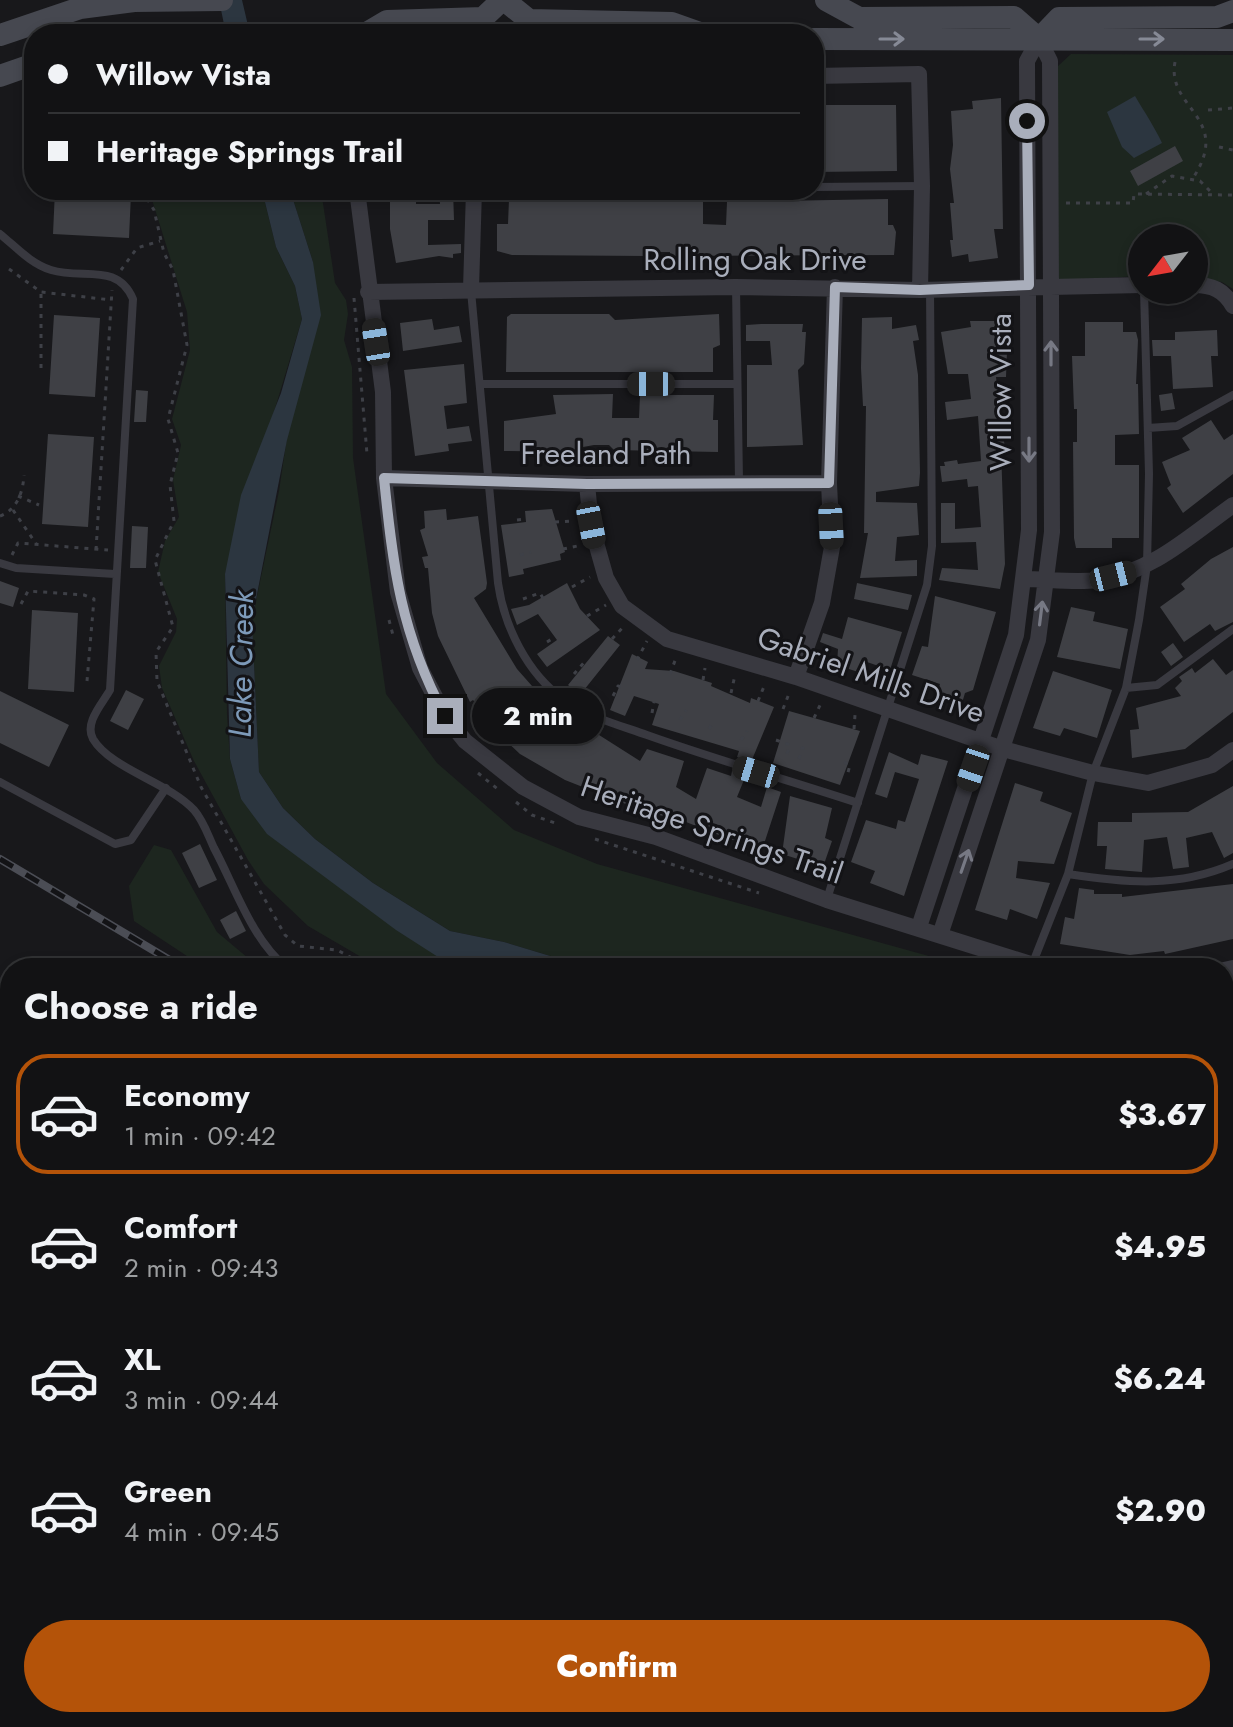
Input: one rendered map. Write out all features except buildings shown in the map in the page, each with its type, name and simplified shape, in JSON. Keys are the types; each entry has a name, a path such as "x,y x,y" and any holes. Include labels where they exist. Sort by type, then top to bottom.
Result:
{"main road":[{"path":"33,24 80,8 134,1 222,0"},
{"path":"382,24 387,21 483,18 503,0 529,20 675,24"},
{"path":"826,0 859,18 1014,17 1039,39"},
{"path":"1039,39 1059,18 1217,17 1233,11"},
{"path":"0,35 24,27"},
{"path":"824,39 1233,40"},
{"path":"0,76 24,68"}],"street":[{"name":"Willow Vista","path":"919,927 1016,635 1029,530 1027,59 1039,39"},
{"name":"Willow Vista","path":"940,935 1038,640 1052,532 1050,61 1039,39"},
{"path":"824,76 919,74 925,290"},
{"name":"Heritage Springs Trail","path":"358,200 383,392 384,478 391,547 409,638 439,706 465,741 523,787 579,817 656,837 827,900 1010,958"},
{"path":"471,289 474,200"},
{"name":"Rolling Oak Drive","path":"368,292 736,287 925,290 1029,285 1128,288"},
{"path":"1208,285 1226,294 1233,306"},
{"path":"793,684 828,576 832,547 829,483 835,287"},
{"name":"Freeland Path","path":"384,478 587,484 829,483"},
{"name":"Gabriel Mills Drive","path":"587,484 596,551 622,606 667,639 793,684 890,710 1003,749 1093,773 1148,783 1212,765 1233,750"},
{"path":"1023,579 1097,580 1147,565 1233,505"}],"lane":[{"path":"824,187 922,186"},
{"path":"0,234 37,265 54,271 117,277 127,285 133,299 110,690 91,719 91,737 103,751 166,788 197,814 274,958"},
{"path":"736,287 739,481"},
{"path":"471,289 490,482 491,524 504,611 524,655 562,698 602,720 858,803"},
{"path":"827,900 924,602 932,546 925,290"},
{"path":"1040,958 1068,874 1093,773 1126,688 1147,565 1148,428 1144,304"},
{"path":"480,384 737,384"},
{"path":"1148,428 1177,426 1233,395"},
{"path":"0,563 16,568 115,574"},
{"path":"1126,688 1157,685 1233,629"},
{"path":"0,782 115,844 131,840 166,788"},
{"path":"1068,874 1156,883 1213,873 1233,864"}],"path":[{"path":"1175,62 1178,82 1192,98"},
{"path":"1200,104 1213,117"},
{"path":"1208,110 1233,108"},
{"path":"1216,153 1221,138"},
{"path":"1219,147 1233,150"},
{"path":"1193,178 1207,166"},
{"path":"1146,194 1172,176 1193,178 1213,194"},
{"path":"1063,203 1133,203 1134,194 1233,195"},
{"path":"148,200 154,210 160,241 173,270 187,345 168,419 178,453 170,485 174,521 155,560 173,627 156,652 157,681 201,787 285,935 298,946 337,950 352,958"},
{"path":"117,277 137,248 160,241"},
{"path":"9,269 41,292 111,300"},
{"path":"96,550 112,287"},
{"path":"41,292 41,368"},
{"path":"0,516 13,510 24,475"},
{"path":"18,496 39,505"},
{"path":"13,510 37,546"},
{"path":"517,520 526,519"},
{"path":"555,522 573,521"},
{"path":"12,555 18,543 110,551"},
{"path":"563,549 582,545"},
{"path":"520,555 531,552"},
{"path":"572,587 590,577"},
{"path":"21,604 28,591 84,595 94,599 87,681"},
{"path":"523,599 540,593 544,600"},
{"path":"587,616 606,605"},
{"path":"612,639 625,625"},
{"path":"547,642 555,637"},
{"path":"637,660 647,641"},
{"path":"670,674 678,654"},
{"path":"574,674 587,659"},
{"path":"703,680 706,664"},
{"path":"731,693 735,675"},
{"path":"758,701 765,684"},
{"path":"783,709 793,684"},
{"path":"613,696 618,686 625,688"},
{"path":"814,718 822,701"},
{"path":"652,713 654,702"},
{"path":"680,720 686,710"},
{"path":"854,729 856,711"},
{"path":"709,729 714,721"},
{"path":"741,740 747,731"},
{"path":"776,740 790,745 787,754"},
{"path":"799,759 802,748 810,750"},
{"path":"844,762 850,765 847,776"}],"shaded area":[{"path":"1071,54 1233,55 1233,289 1222,282 1208,280 1208,224 1128,224 1128,277 1062,280 1056,277 1058,66"},
{"path":"152,200 264,200 276,247 295,286 302,319 225,574 230,759 241,799 441,958 363,958 308,926 264,884 194,761 162,688 159,666 176,632 177,619 158,572 165,541 179,517 173,480 181,445 172,419 190,350 187,312"},
{"path":"293,200 323,200 335,283 346,300 348,314 344,340 352,367 353,458 386,694 437,763 514,830 597,864 936,958 557,958 504,942 450,931 373,883 315,839 283,808 259,772 252,620 279,491 313,262"},
{"path":"154,845 171,850 217,932 248,958 190,958 134,921 129,886"}],"water":[{"path":"219,0 242,0 248,24 224,24"},
{"path":"1135,96 1162,143 1134,158 1122,147 1107,112"},
{"name":"Lake Creek","path":"264,200 293,200 313,262 321,315 287,440 252,620 259,772 283,808 315,839 373,883 450,931 504,942 557,958 440,958 396,930 267,834 241,799 230,759 225,574 241,495 281,393 302,319 295,286 276,247"}],"railway":[{"path":"0,859 166,958"}],"route":[{"path":"445,716 420,668 409,638 398,592 384,478 587,484 829,483 835,287 920,290 1029,285 1027,121"}]}
